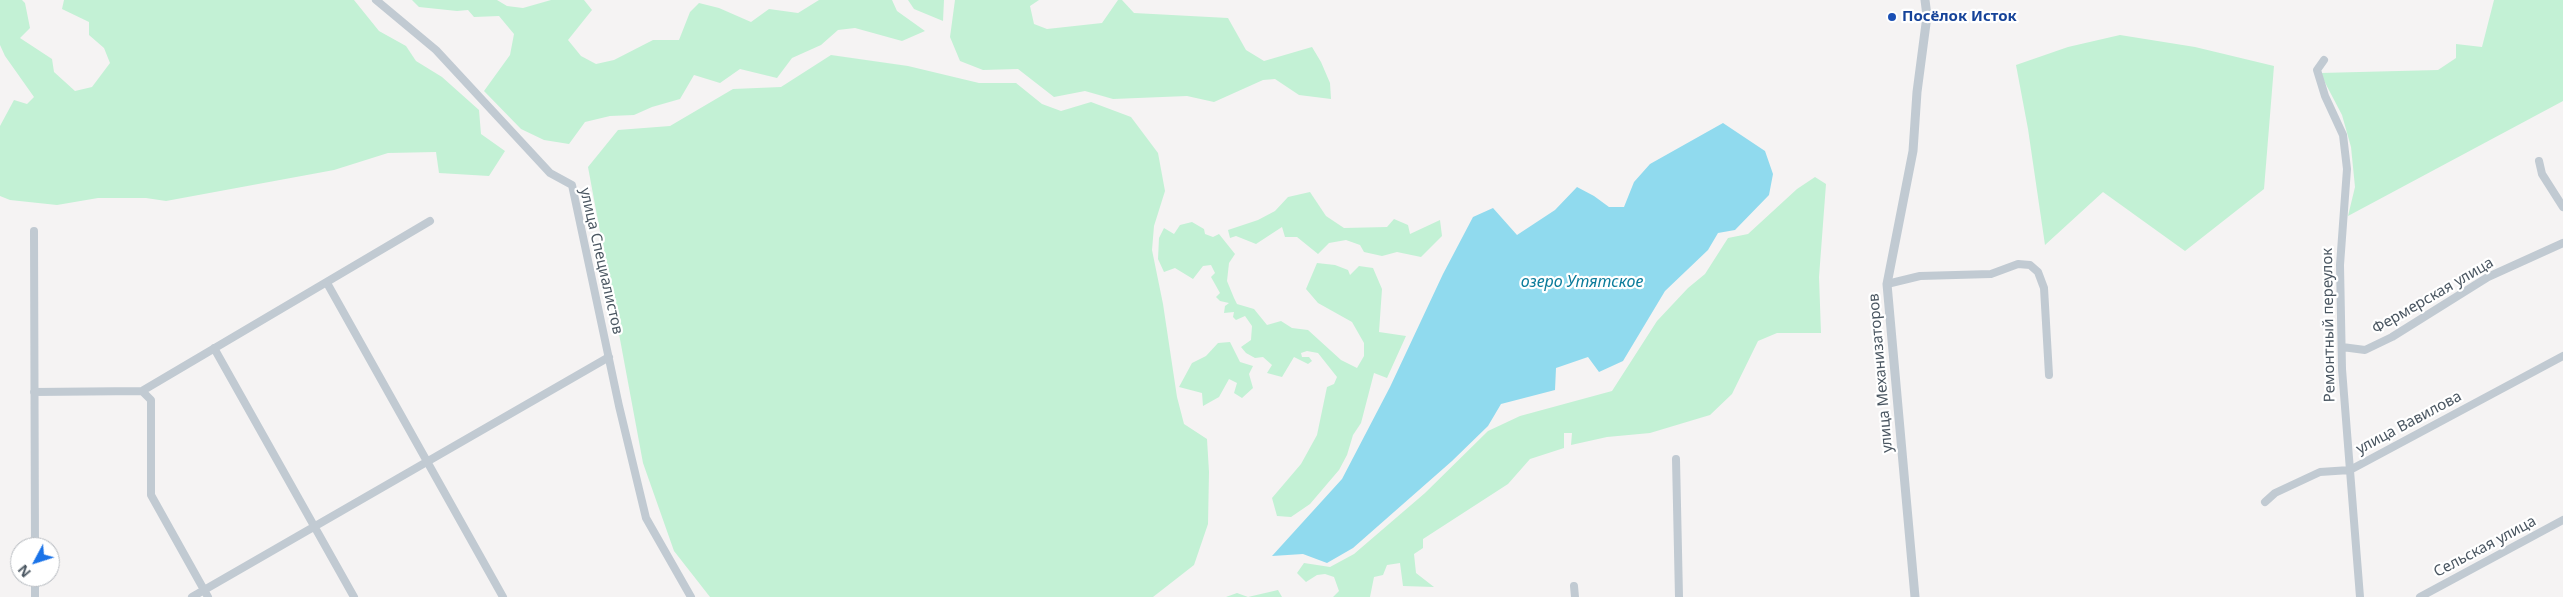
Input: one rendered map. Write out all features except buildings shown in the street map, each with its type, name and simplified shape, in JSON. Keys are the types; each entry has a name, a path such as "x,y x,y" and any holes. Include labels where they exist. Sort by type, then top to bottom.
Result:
{"street":[{"name":"улица Специалистов","path":"376,0 436,50 550,173 572,185 608,357 646,518 691,597"},
{"name":"улица Механизаторов","path":"1915,597 1887,284 1913,152 1917,92 1927,16 1925,0"},
{"name":"Ремонтный переулок","path":"2324,60 2317,70 2325,96 2343,135 2347,169 2340,265 2342,348 2360,597"},
{"path":"2539,160 2542,174 2563,207"},
{"path":"34,392 142,391 430,222"},
{"path":"34,231 35,537"},
{"name":"Фермерская улица","path":"2342,348 2365,350 2392,337 2488,278 2563,243"},
{"path":"1887,284 1920,276 1991,274 2018,264 2030,265 2038,272 2044,288 2049,375"},
{"path":"326,283 503,597"},
{"path":"214,348 354,597"},
{"name":"улица Вавилова","path":"2265,502 2275,493 2320,472 2350,470 2563,356"},
{"path":"192,597 206,594 608,357"},
{"path":"142,391 151,400 151,495 206,594"},
{"path":"1676,459 1679,597"},
{"name":"Сельская улица","path":"2420,597 2563,520"},
{"path":"1574,586 1575,597"}],"green space":[{"path":"0,0 22,0 25,3 30,28 20,38 52,59 54,72 75,91 92,87 110,63 104,48 89,35 89,22 62,9 64,0 354,0 379,31 406,46 416,61 442,77 479,110 481,134 505,151 489,176 439,173 436,152 388,153 334,170 166,201 146,198 98,198 57,205 10,200 0,196 0,126 14,100 27,104 34,97 5,56 0,45"},
{"path":"412,0 497,0 507,6 523,8 551,0 584,0 592,10 568,40 581,56 596,64 614,60 653,40 679,40 690,12 699,3 719,8 751,22 769,9 798,13 819,0 892,0 897,11 925,31 902,41 855,28 838,30 821,45 792,58 777,78 740,69 720,83 694,75 680,99 652,107 634,115 610,116 585,122 569,144 544,140 521,129 484,91 510,55 514,34 499,16 474,17 468,10 457,11 419,7"},
{"path":"908,0 944,0 943,21 914,9"},
{"path":"955,0 1039,0 1030,6 1034,24 1047,29 1102,23 1118,0 1122,0 1134,13 1228,18 1246,50 1264,61 1312,47 1330,83 1331,99 1299,95 1275,79 1263,80 1214,102 1187,96 1113,99 1085,91 1054,97 1018,69 983,70 960,61 950,37"},
{"path":"2494,0 2563,0 2563,101 2348,216 2355,187 2351,147 2342,115 2320,73 2438,70 2456,58 2456,44 2482,47"},
{"path":"2120,35 2195,47 2274,66 2264,189 2185,251 2103,192 2045,245 2028,129 2016,65 2068,47"},
{"path":"831,55 908,66 979,83 1016,83 1042,104 1061,111 1091,102 1131,117 1158,153 1165,191 1154,226 1152,250 1163,304 1177,397 1184,424 1207,439 1209,472 1208,524 1194,565 1153,597 710,597 674,551 643,463 588,167 618,130 670,126 733,89 781,87"},
{"path":"1815,177 1826,184 1819,277 1821,333 1777,333 1758,341 1732,394 1710,415 1650,433 1607,437 1571,445 1572,433 1564,433 1564,448 1530,459 1508,484 1423,539 1423,548 1414,554 1416,573 1434,587 1403,586 1400,563 1387,565 1383,575 1374,577 1370,597 1333,597 1339,591 1334,577 1325,574 1317,575 1306,582 1297,573 1304,563 1330,567 1354,554 1425,493 1488,431 1520,416 1612,391 1657,321 1688,288 1705,274 1728,238 1748,234 1797,189"},
{"path":"1310,192 1326,216 1344,228 1387,227 1394,219 1408,225 1410,234 1440,220 1442,236 1421,257 1397,252 1382,256 1364,252 1360,245 1346,240 1329,243 1318,254 1297,237 1285,237 1282,227 1256,244 1236,236 1230,238 1228,230 1258,220 1275,211 1288,197"},
{"path":"1192,222 1204,229 1205,234 1213,237 1219,234 1235,254 1229,263 1227,281 1234,298 1237,304 1254,309 1267,325 1281,321 1292,328 1308,330 1341,360 1357,368 1364,356 1364,343 1352,322 1318,303 1306,289 1317,263 1335,265 1348,270 1350,275 1359,266 1373,268 1382,289 1379,332 1406,336 1387,378 1374,373 1361,423 1353,435 1347,455 1339,470 1310,504 1291,517 1277,516 1272,498 1301,464 1317,435 1327,387 1334,384 1337,377 1318,353 1307,351 1301,353 1302,357 1309,357 1312,361 1308,364 1294,357 1282,377 1267,373 1272,365 1263,357 1255,358 1246,353 1241,347 1251,340 1252,326 1245,316 1236,320 1233,317 1234,312 1224,313 1225,306 1229,303 1220,301 1216,297 1220,293 1211,277 1215,273 1211,265 1203,266 1193,279 1175,268 1164,272 1158,259 1159,238 1164,228 1174,234 1180,225"},
{"path":"1230,342 1240,362 1253,366 1249,374 1253,388 1242,398 1234,393 1237,383 1229,379 1219,397 1203,406 1202,393 1179,387 1192,363 1206,356 1218,343"},
{"path":"1278,590 1282,597 1248,597"},
{"path":"1237,593 1248,597 1226,597"}],"water":[{"name":"озеро Утятское","path":"1723,123 1765,151 1773,174 1769,195 1735,230 1718,233 1708,250 1665,291 1623,361 1599,372 1588,357 1556,368 1555,390 1501,404 1488,426 1452,461 1353,548 1327,563 1303,554 1272,556 1342,479 1390,387 1443,274 1473,217 1493,208 1517,235 1555,210 1577,187 1609,207 1624,207 1634,182 1650,164"}],"place":[{"name":"Посёлок Исток","path":"1892,17"}]}
